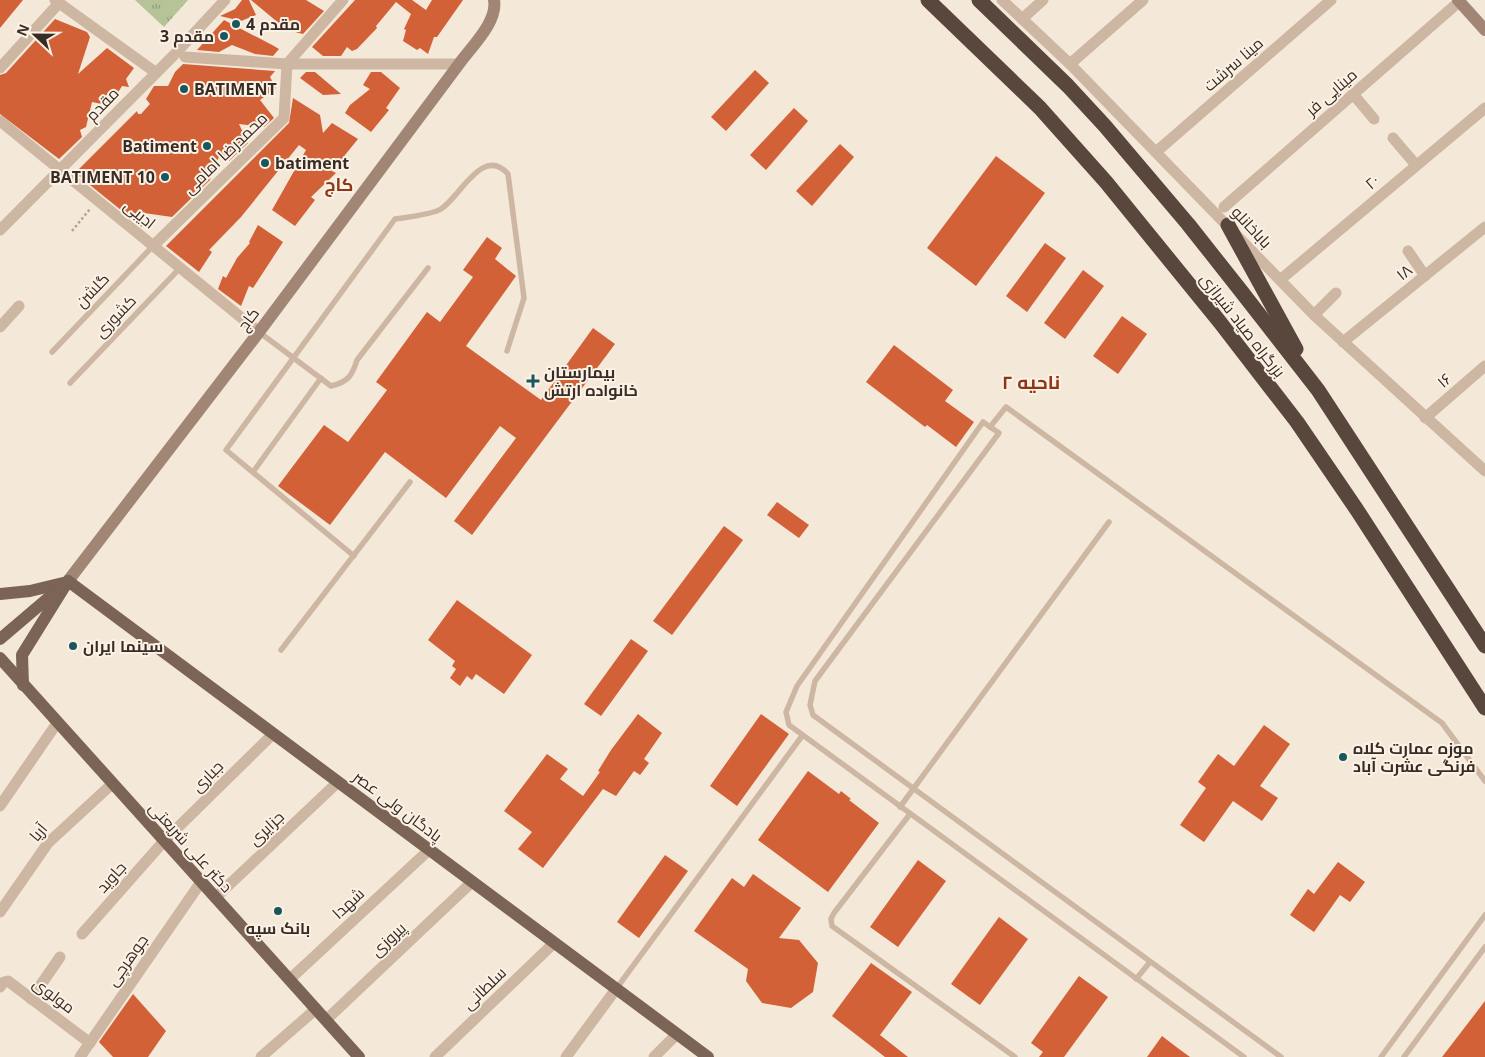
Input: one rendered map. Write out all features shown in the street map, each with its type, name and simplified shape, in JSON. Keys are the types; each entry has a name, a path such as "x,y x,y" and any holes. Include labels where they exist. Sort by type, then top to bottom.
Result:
{"highway":[{"name":"بزرگراه صیاد شیرازی","path":"928,0 1040,108 1073,144 1218,321 1297,422 1485,708"},
{"name":"بزرگراه صیاد شیرازی","path":"979,0 1068,86 1111,133 1188,224 1318,390 1485,646"},
{"path":"1228,225 1318,390"}],"main road":[{"name":"کاج","path":"0,638 68,581 259,332 459,64 490,20 494,12 494,0"},
{"path":"1459,1 1484,28"},
{"path":"0,594 30,591 68,581"},
{"path":"23,685 22,655 68,581"},
{"name":"پادگان ولی عصر","path":"68,581 708,1057"},
{"name":"دکتر علی شریعتی","path":"0,658 359,1057"}],"street":[{"name":"مقدم","path":"0,230 60,171 225,0"},
{"path":"287,64 343,0"},
{"name":"باباخانلو","path":"1002,0 1070,64 1314,315 1425,418 1485,470"},
{"path":"1022,19 1043,0"},
{"path":"1070,64 1143,0"},
{"name":"مینا سرشت","path":"1156,152 1331,0"},
{"path":"0,68 57,1 155,72"},
{"name":"مینایی فر","path":"1224,207 1459,1"},
{"path":"184,57 287,64 459,64"},
{"name":"محمدرضا امامی","path":"153,246 284,118 287,64"},
{"path":"1353,94 1374,119"},
{"name":"۲۰","path":"1280,280 1485,108"},
{"name":"ادیبی","path":"2,126 97,200 259,332"},
{"path":"1393,138 1416,166"},
{"name":"۱۸","path":"1343,342 1485,227"},
{"path":"1408,251 1424,276"},
{"path":"1314,315 1336,293"},
{"path":"0,327 19,306"},
{"name":"۱۶","path":"1425,418 1485,366"},
{"path":"0,806 58,723"},
{"name":"جباری","path":"164,841 273,734"},
{"name":"جزایری","path":"215,898 338,782"},
{"name":"آریا","path":"0,912 48,843 112,784"},
{"name":"جاوید","path":"82,934 164,841"},
{"name":"شهدا","path":"289,980 429,850"},
{"name":"جوهرچی","path":"80,1057 201,882"},
{"name":"پیروزی","path":"326,1020 472,882"},
{"name":"سلطانی","path":"435,1057 554,943"},
{"path":"31,999 60,957"},
{"name":"مولوی","path":"0,988 6,980 90,1043"},
{"path":"566,1057 616,989"},
{"path":"262,1057 316,1009"},
{"path":"654,1057 677,1034"}],"lane":[{"path":"354,556 226,450 395,219 440,210 483,167 495,164 508,174 524,298 507,351"},
{"name":"گلشن","path":"52,352 153,246"},
{"name":"کشوری","path":"70,383 180,268"},
{"path":"259,332 332,386 344,383 353,374 357,360 428,268"},
{"path":"253,472 321,378"},
{"path":"990,427 1006,407 1442,723 1461,745 1485,781"},
{"path":"1244,1057 1237,1055 1136,979 802,736 790,725 786,712 797,686 983,422 999,433 814,681 810,706 813,715 913,790 1281,1057"},
{"path":"281,650 410,482"},
{"path":"900,807 1109,522"},
{"path":"616,989 802,736"},
{"path":"910,814 834,913 831,919 832,926 1015,1057"},
{"path":"1380,1057 1485,915"},
{"path":"1404,1057 1485,947"},
{"path":"1136,979 1150,962"}],"path":[{"path":"72,231 97,200"}],"green space":[{"path":"135,0 188,0 164,27"}],"building":[{"path":"0,0 23,0 0,28"},
{"path":"242,0 249,0 256,15 241,21 220,16 235,9"},
{"path":"251,0 306,0 324,11 303,34 287,30"},
{"path":"355,0 412,0 426,10 432,0 463,0 437,37 434,37 428,54 420,48 417,50 403,41 406,30 404,29 411,14 396,2 376,26 377,28 357,49 352,51 347,47 341,56 323,56 312,47"},
{"path":"55,19 87,32 90,37 78,74 107,48 134,68 126,79 129,87 122,86 117,94 111,94 107,105 92,102 86,127 80,130 82,137 59,159 0,114 0,75 6,73"},
{"path":"224,20 279,49 273,56 255,54 232,45 219,52 197,50"},
{"path":"183,64 275,71 270,77 276,88 260,100 274,118 264,127 239,124 248,143 229,161 220,154 210,180 172,217 144,213 142,227 75,173 137,111 138,114 141,114 150,104 146,99 154,86 168,86 175,72"},
{"path":"755,70 769,83 726,131 711,117"},
{"name":"batiment","path":"306,72 315,72 341,94 323,95 300,78"},
{"path":"371,72 381,72 400,88 386,108 389,110 371,132 345,113 350,105 370,89 363,85"},
{"path":"293,98 320,115 323,133 332,123 358,139 332,171 336,173 311,197 315,200 295,226 272,210 306,150 299,145 241,217 209,250 212,252 199,272 166,246 289,123"},
{"path":"794,108 808,121 766,170 750,155"},
{"path":"840,144 854,157 812,206 796,191"},
{"path":"996,156 1045,193 976,286 927,248"},
{"path":"258,225 283,242 253,288 249,286 241,306 218,289 223,276 226,278 237,258 250,243"},
{"path":"487,237 502,248 495,259 516,276 466,346 541,400 593,328 615,344 472,535 454,521 516,438 500,426 446,498 385,452 330,525 278,486 324,425 348,442 387,390 376,382 427,312 440,322 473,277 463,270"},
{"path":"1045,243 1066,258 1027,312 1006,296"},
{"path":"1083,270 1104,286 1065,339 1044,323"},
{"path":"1122,316 1147,334 1118,374 1093,356"},
{"path":"894,345 953,390 945,401 974,422 956,447 927,425 925,427 866,382"},
{"path":"777,502 809,525 799,538 767,515"},
{"path":"724,526 743,540 672,635 653,621"},
{"path":"457,600 532,655 504,694 476,674 472,680 467,676 460,686 450,678 456,669 452,666 455,661 428,640"},
{"path":"631,639 648,651 601,716 584,704"},
{"path":"638,714 662,733 644,759 649,763 640,775 634,771 616,796 603,789 543,868 518,849 532,832 504,811 547,754 568,769 560,779 583,796 600,772 598,771 611,750"},
{"path":"761,714 789,734 737,806 710,786"},
{"path":"1264,725 1290,744 1260,786 1278,798 1262,821 1233,801 1204,842 1180,825 1206,788 1198,782 1218,754 1234,766"},
{"path":"808,771 839,794 841,791 851,799 849,800 879,823 828,892 758,840"},
{"path":"665,855 688,871 639,938 617,922"},
{"path":"918,860 946,881 898,947 870,927"},
{"path":"1338,862 1365,882 1350,902 1340,895 1314,932 1290,915 1308,889 1314,894"},
{"path":"753,874 801,908 779,938 799,940 818,963 813,992 791,1008 762,1003 746,981 748,969 694,931 732,878 744,887"},
{"path":"999,917 1028,939 980,1005 951,984"},
{"path":"871,963 912,992 880,1035 908,1057 885,1057 832,1016"},
{"path":"1079,976 1108,997 1064,1057 1039,1057 1043,1052 1031,1043"},
{"path":"133,994 166,1031 148,1057 113,1057 99,1042"},
{"path":"1485,1001 1485,1057 1442,1057"},
{"path":"1162,1036 1179,1049 1190,1057 1147,1057"}],"place":[{"name":"4 مقدم","path":"236,24"},
{"name":"3 مقدم","path":"224,36"},
{"name":"BATIMENT","path":"184,89"},
{"name":"Batiment","path":"207,146"},
{"name":"batiment","path":"265,163"},
{"name":"BATIMENT 10","path":"165,177"},
{"name":"بیمارستان خانواده ارتش","path":"533,381"},
{"name":"سینما ایران","path":"73,646"},
{"name":"موزه عمارت کلاه فرنگی عشرت آباد","path":"1343,757"},
{"name":"بانک سپه","path":"278,911"}],"district":[{"name":"کاج","path":"339,185"},
{"name":"ناحیه ۲","path":"1031,382"}]}
